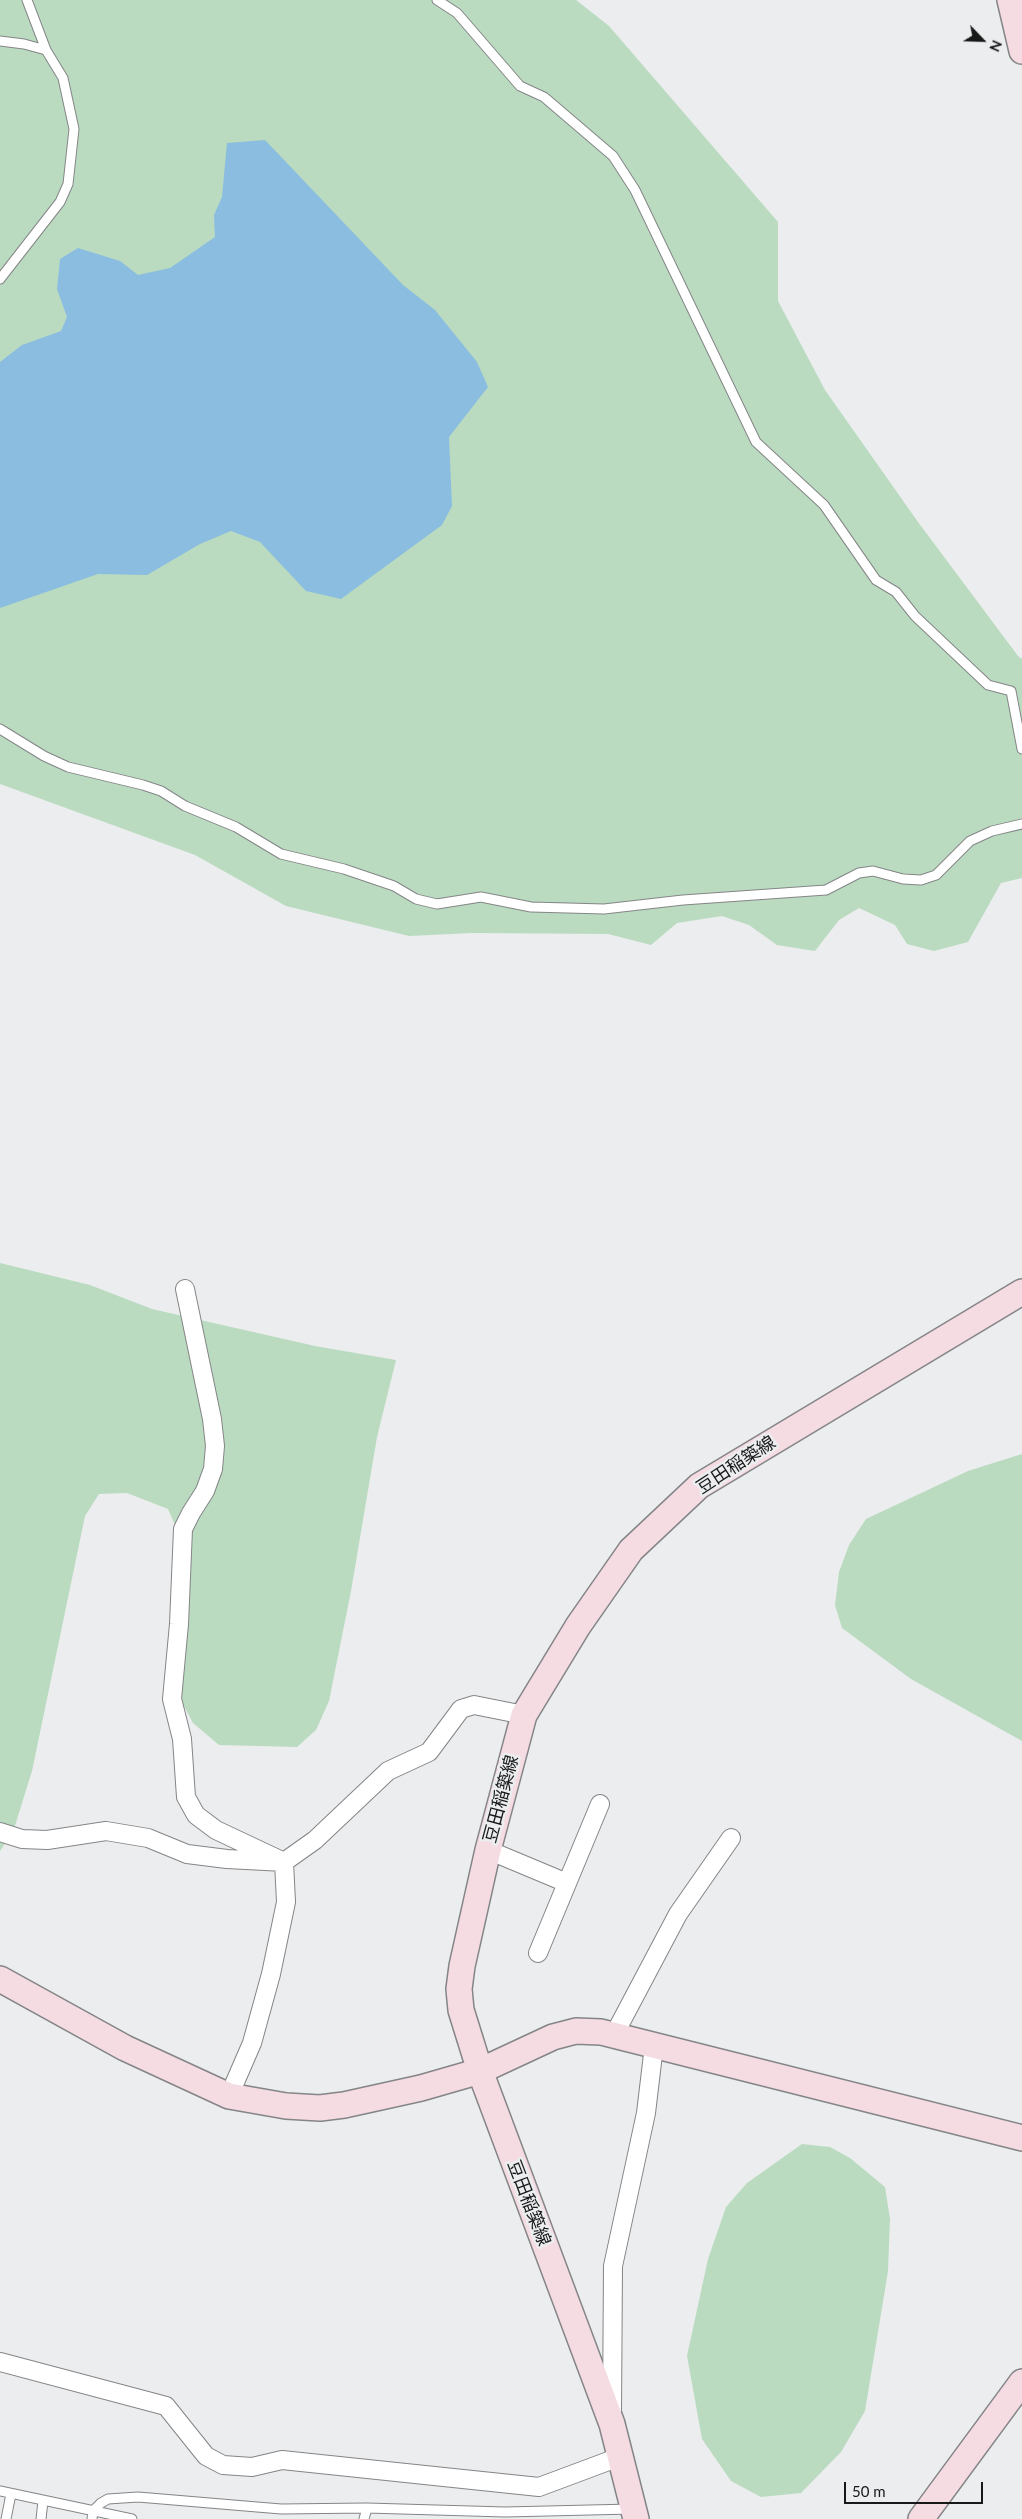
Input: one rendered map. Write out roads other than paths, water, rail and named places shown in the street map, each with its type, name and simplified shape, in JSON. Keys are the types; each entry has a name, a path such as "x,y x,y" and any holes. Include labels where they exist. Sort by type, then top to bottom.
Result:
{"main road":[{"path":"1010,0 1022,51"},
{"name":"豆田稲築線","path":"635,2514 622,2456 612,2424 480,2071 462,2010 459,1989 462,1966 488,1850 524,1715 578,1626 631,1550 699,1486 1022,1292"},
{"path":"0,1979 125,2048 228,2096 286,2106 320,2108 344,2106 421,2088 480,2071 553,2037 576,2031 601,2032 1022,2138"},
{"path":"921,2519 1022,2382"}],"street":[{"path":"185,1289 212,1419 215,1446 214,1469 205,1491 191,1512 183,1529 179,1624 172,1699 182,1739 186,1796 196,1815 216,1830 284,1862"},
{"path":"0,1832 22,1839 47,1840 106,1831 148,1838 187,1854 227,1859 284,1862 316,1840 388,1771 429,1752 461,1709 474,1705 524,1715"},
{"path":"538,1953 600,1804"},
{"path":"614,2035 678,1914 731,1838"},
{"path":"488,1850 567,1884"},
{"path":"228,2096 252,2043 271,1974 286,1902 284,1862"},
{"path":"612,2424 613,2266 646,2113 654,2046"},
{"path":"0,2362 166,2406 206,2456 223,2465 252,2467 282,2460 539,2486 622,2456"}],"lane":[{"path":"0,280 60,202 68,184 74,129 63,78 46,50 27,0"},
{"path":"437,0 457,13 520,86 544,97 613,156 635,190 756,442 824,505 876,580 896,592 915,616 988,685 1011,691 1022,749"},
{"path":"0,41 24,44 46,50"},
{"path":"0,729 44,756 68,767 143,784 161,791 185,806 236,826 281,854 344,868 394,886 416,899 437,904 481,897 531,907 604,910 683,900 826,890 859,873 873,871 902,879 921,880 936,876 970,842 992,831 1022,824"},
{"path":"0,2491 43,2500 93,2515 132,2519"},
{"path":"6,2519 11,2494"},
{"path":"93,2515 101,2502 108,2499 138,2497 282,2509 367,2508 635,2514"},
{"path":"41,2519 43,2500"},
{"path":"364,2519 367,2508"}],"water":[{"path":"265,140 403,285 435,310 477,362 488,387 449,437 452,506 442,525 341,599 306,591 260,542 231,531 200,544 147,575 98,574 0,608 0,362 22,345 61,331 67,317 57,289 60,259 78,248 120,261 138,275 170,268 215,237 214,215 222,197 227,143"}]}
